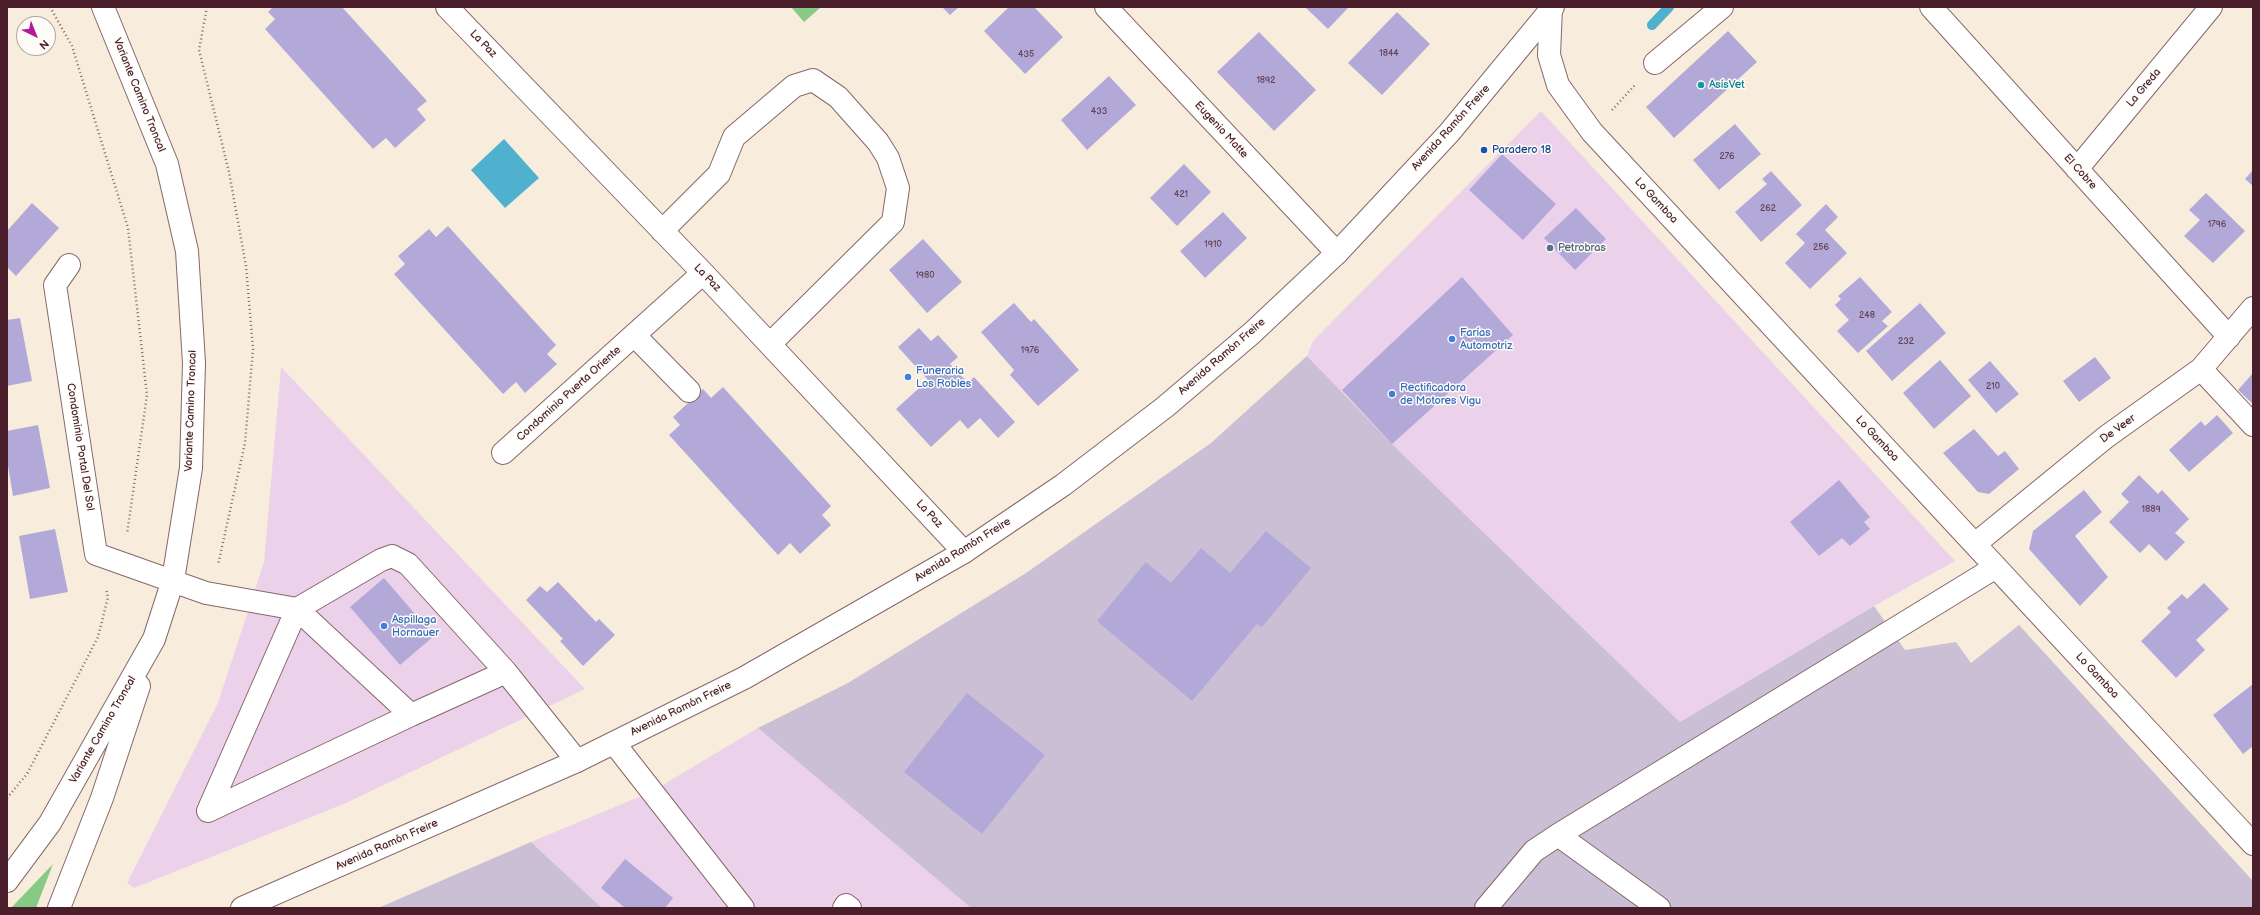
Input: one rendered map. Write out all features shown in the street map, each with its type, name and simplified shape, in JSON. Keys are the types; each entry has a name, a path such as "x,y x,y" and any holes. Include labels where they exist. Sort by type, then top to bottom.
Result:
{"street":[{"name":"Variante Camino Troncal","path":"7,881 50,823 154,639 173,580 191,468 194,362 187,251 167,164 103,7"},
{"name":"La Paz","path":"447,7 703,273 964,552"},
{"name":"Eugenio Matte","path":"1106,7 1337,253"},
{"path":"1655,63 1722,7"},
{"name":"El Cobre","path":"1931,7 2229,337"},
{"name":"La Greda","path":"2077,169 2211,7"},
{"name":"Avenida Ramón Freire","path":"242,908 577,761 744,678 964,552 1063,485 1165,407 1252,333 1337,253 1449,133 1552,8"},
{"name":"Lo Gamboa","path":"1552,8 1549,55 1558,85 1592,132 2253,844"},
{"path":"662,231 719,174 734,137 794,86 813,80 838,97 878,142 888,158 898,188 893,222 770,344"},
{"name":"Condominio Portal Del Sol","path":"69,265 55,285 96,554 173,580 206,593 297,609"},
{"name":"Condominio Puerta Oriente","path":"502,453 635,336 703,273"},
{"name":"De Veer","path":"1975,544 2106,437 2201,369 2253,308"},
{"path":"635,336 689,391"},
{"path":"2201,369 2253,425"},
{"path":"506,672 208,811 297,609 381,560 392,556 408,564 506,672 577,761"},
{"path":"1486,908 1534,851 1996,567"},
{"path":"297,609 411,715"},
{"path":"59,908 102,798 154,639"},
{"path":"614,743 743,908"},
{"path":"1558,835 1659,908"},
{"path":"844,908 846,905 850,908"}],"path":[{"path":"7,798 27,774 98,637 108,597 101,570 128,531 147,395 128,228 72,46 50,7"},
{"path":"206,593 221,559 245,443 253,349 246,266 229,172 199,50 207,7"},
{"path":"1592,132 1655,63"}],"shaded area":[{"path":"1541,111 1955,561 1874,606 1680,722 1392,444 1307,356 1313,341"},
{"path":"1307,356 1392,444 1680,722 1874,606 1905,650 1956,642 1971,663 2019,625 2253,881 2253,908 971,908 758,728 848,683 1026,573 1211,443"},
{"name":"Aspillaga Hornauer","path":"281,367 585,689 346,803 134,888 127,883 218,703 264,562"},
{"path":"758,728 971,908 602,908 531,842 651,792"},
{"path":"531,842 602,908 378,908"}],"green space":[{"path":"791,7 821,7 804,22"},
{"path":"53,864 36,908 11,908"}],"water":[{"path":"504,139 539,178 505,208 471,170"}],"building":[{"path":"273,7 342,7 427,101 417,109 426,120 395,148 386,138 373,149 265,29 275,19 268,12"},
{"path":"942,7 959,7 950,15"},
{"path":"1009,7 1034,7 1063,37 1025,74 984,31"},
{"path":"1305,7 1349,7 1328,29"},
{"path":"1397,12 1430,44 1382,95 1348,63"},
{"name":"AsísVet","path":"1728,31 1757,62 1674,138 1646,107"},
{"path":"1259,32 1316,90 1274,131 1217,72"},
{"path":"1109,76 1136,105 1087,150 1061,120"},
{"path":"1735,124 1761,154 1719,190 1693,160"},
{"path":"1502,154 1556,204 1523,240 1469,190"},
{"path":"1184,164 1211,192 1177,226 1150,198"},
{"path":"2253,170 2253,186 2245,179"},
{"path":"1771,171 1802,205 1761,242 1735,212 1767,184 1762,179"},
{"path":"2206,193 2245,231 2213,263 2184,236 2200,220 2189,210"},
{"path":"32,203 59,228 16,276 7,267 7,231"},
{"path":"1826,204 1838,217 1825,230 1847,253 1810,289 1785,263 1805,243 1796,234"},
{"path":"1576,208 1606,239 1575,270 1544,238"},
{"path":"1223,212 1247,238 1205,278 1180,251"},
{"path":"448,226 556,345 547,354 557,364 525,393 516,382 503,394 394,274 405,264 398,256 429,229 436,237"},
{"path":"923,239 962,282 927,313 889,270"},
{"path":"1462,277 1513,335 1392,444 1342,390"},
{"path":"1860,277 1892,312 1882,321 1888,326 1858,353 1837,331 1849,320 1835,305 1841,299 1838,296"},
{"path":"1014,303 1031,322 1034,319 1079,370 1038,406 1010,375 1014,370 981,332"},
{"path":"1920,303 1946,333 1892,381 1866,351"},
{"path":"20,318 32,381 7,386 7,320"},
{"path":"919,328 931,341 938,335 958,357 950,364 968,383 974,377 1015,422 998,438 980,418 968,429 960,420 931,447 896,409 928,380 898,347"},
{"path":"2095,357 2111,378 2079,402 2063,381"},
{"path":"1940,360 1971,396 1934,429 1903,393"},
{"path":"1990,361 2019,394 1996,413 1968,380"},
{"path":"2253,373 2253,404 2238,390"},
{"path":"723,387 831,506 822,515 831,525 800,554 790,543 778,555 669,435 680,425 673,417 703,389 711,398"},
{"path":"2217,415 2233,433 2189,472 2169,450 2201,421 2205,426"},
{"path":"38,425 50,488 13,496 7,460 7,431"},
{"path":"1974,429 1998,456 2005,451 2019,469 1989,494 1978,492 1943,453"},
{"path":"2139,475 2158,494 2162,490 2189,519 2175,533 2185,542 2166,561 2149,544 2140,553 2109,522 2129,502 2121,494"},
{"path":"1839,480 1870,517 1864,522 1870,529 1850,546 1842,538 1819,556 1790,522"},
{"path":"2084,490 2102,512 2075,536 2108,577 2080,606 2029,549 2033,531"},
{"path":"55,529 68,592 30,599 19,536"},
{"path":"1266,531 1311,568 1262,627 1257,624 1192,701 1097,621 1146,562 1171,583 1201,548 1230,573"},
{"path":"384,578 434,636 400,665 350,607"},
{"path":"558,582 596,622 599,619 615,635 583,666 560,641 563,639 526,600 540,586 547,592"},
{"path":"2204,583 2229,609 2196,640 2205,650 2176,678 2141,641 2171,612 2167,608 2182,594 2187,599"},
{"path":"2253,684 2253,746 2243,754 2213,715"},
{"path":"967,693 1045,755 982,834 904,772"},
{"path":"625,859 673,898 665,908 625,908 601,888"}],"waterway":[{"path":"1652,25 1669,7"}],"place":[{"name":"AsísVet","path":"1701,85"},
{"name":"Paradero 18","path":"1484,150"},
{"name":"Petrobras","path":"1550,248"},
{"name":"Farías Automotriz","path":"1452,339"},
{"name":"Funeraria Los Robles","path":"908,377"},
{"name":"Rectificadora de Motores Vigu","path":"1392,394"},
{"name":"Aspillaga Hornauer","path":"384,626"}]}
